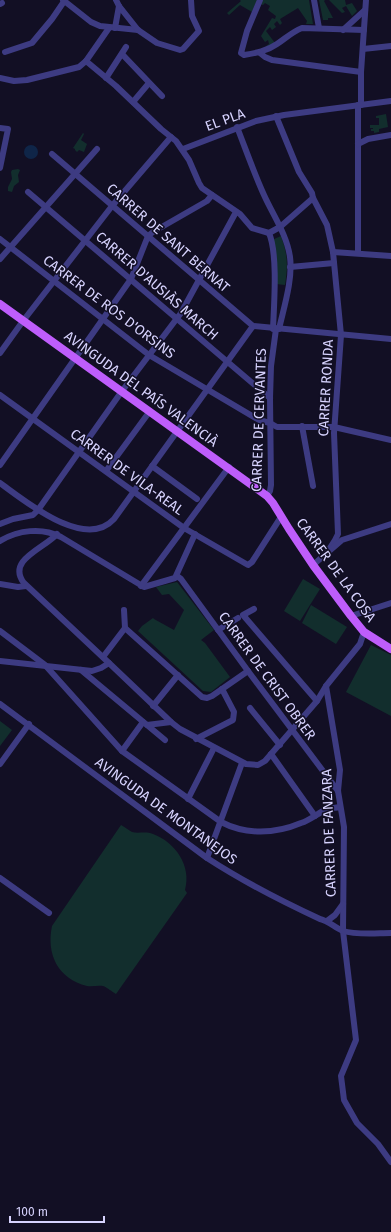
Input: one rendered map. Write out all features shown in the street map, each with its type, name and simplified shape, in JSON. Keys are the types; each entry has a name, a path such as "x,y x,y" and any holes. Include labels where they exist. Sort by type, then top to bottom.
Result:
{"main road":[{"name":"AVINGUDA DEL PAÍS VALENCIÀ","path":"0,304 229,467 267,496"},
{"name":"CARRER DE CERVANTES","path":"267,496 274,503 281,517"},
{"name":"CARRER DE LA COSA","path":"281,517 313,565 364,632 391,649"}],"street":[{"path":"5,52 32,43 52,19 64,0 92,22 109,28 138,30"},
{"path":"117,2 138,30 157,43 180,50 183,49 199,31 192,16 191,0"},
{"path":"260,0 247,31 241,53 244,55 260,53 277,44 298,29 308,27 364,30"},
{"path":"314,0 319,28"},
{"path":"358,253 359,105 366,0"},
{"path":"0,78 14,81 27,80 76,68 86,61 109,28 117,2"},
{"path":"343,30 365,10"},
{"path":"363,49 391,46"},
{"path":"106,78 126,47"},
{"path":"260,53 272,60 361,72"},
{"path":"122,54 162,96"},
{"path":"86,61 134,102 182,148 191,163 200,186 236,212 252,228 268,233 280,227 313,198"},
{"path":"134,102 149,83"},
{"name":"EL PLA","path":"182,148 237,127 276,116 391,101"},
{"name":"CARRER RONDA","path":"276,116 299,172 312,193 313,198 327,225 333,252 341,335 334,427 338,527 337,538 328,551"},
{"name":"CARRER DE CERVANTES","path":"237,127 264,195 288,247 290,267 287,293 276,329 271,366 271,485 267,496"},
{"path":"0,128 8,129 0,168"},
{"path":"358,144 368,139 391,135"},
{"path":"0,353 23,320 112,206 171,137"},
{"path":"0,259 97,149"},
{"name":"CARRER DE SANT BERNAT","path":"52,154 253,326"},
{"name":"CARRER D'AUSIÀS MARCH","path":"28,192 270,398"},
{"path":"0,465 131,279 148,236 207,201 212,195"},
{"path":"0,524 33,514 38,510 122,391 181,313 236,212"},
{"name":"CARRER DE CERVANTES","path":"268,233 273,252 276,329"},
{"name":"CARRER DE ROS D'ORSINS","path":"0,239 149,355 255,418 277,427 334,427 391,440"},
{"path":"333,252 391,256"},
{"path":"290,267 334,262"},
{"path":"274,292 287,293"},
{"path":"0,483 38,510 78,529 99,529 110,523 253,326 391,339"},
{"name":"CARRER DE VILA-REAL","path":"0,395 184,528 248,565 252,562 281,517"},
{"path":"106,471 150,411"},
{"path":"302,426 313,486"},
{"path":"152,466 197,498"},
{"path":"141,586 229,467"},
{"path":"313,565 338,542 391,524"},
{"path":"338,527 346,539"},
{"path":"0,541 12,535 26,532 48,532 56,534 141,586 146,587 173,579 177,576 195,534"},
{"path":"56,534 25,558 20,564 18,572 21,580 171,722 196,739 242,763 258,765 266,761 317,701 326,686 360,644 364,632"},
{"name":"CARRER DE CRIST OBRER","path":"177,576 182,579 248,671 338,791"},
{"path":"0,584 26,586"},
{"path":"351,616 391,603"},
{"path":"254,609 243,615 317,701"},
{"path":"103,656 124,630 124,610"},
{"path":"218,630 238,618"},
{"path":"124,630 134,636 202,697 209,697 248,671"},
{"path":"0,631 45,665 122,751 221,822 235,828 258,832 269,831 289,828 315,816 326,809 340,807"},
{"path":"0,661 81,670 97,670 109,663"},
{"path":"81,670 165,740"},
{"path":"153,706 178,675"},
{"name":"CARRER DE FANZARA","path":"326,686 340,770 338,791 344,827 344,931 356,1040 341,1076 344,1100 357,1122 378,1144 391,1162"},
{"path":"196,739 233,720 234,712 222,689"},
{"name":"AVINGUDA DE MONTANEJOS","path":"0,704 29,724 207,858 240,879 277,899 327,921 344,931 391,933"},
{"path":"250,708 280,744"},
{"path":"122,751 145,723 171,722"},
{"path":"0,764 29,724"},
{"path":"188,799 214,748"},
{"path":"271,754 315,816"},
{"path":"207,858 242,763"},
{"path":"0,878 49,913"},
{"path":"327,921 335,915 343,904"},
{"path":"327,921 344,916"}],"green space":[{"path":"240,0 257,0 252,12 240,5 229,15 227,13 241,1"},
{"path":"262,0 309,0 313,24 306,24 307,21 298,8 280,19 282,23 280,25 277,21 274,24 276,27 272,30 270,27 266,31 275,43 267,47 266,46 269,44 268,40 265,42 261,36 272,18 275,19 276,16 268,10 270,6 265,3 263,5 260,4"},
{"path":"319,0 325,0 324,1 333,18 323,20"},
{"path":"329,0 345,0 346,5 352,3 357,11 352,16 346,6 342,8 345,12 342,13"},
{"path":"386,114 388,127 379,129 379,132 374,133 374,131 371,131 373,128 370,128 370,125 379,125 379,118 376,118 376,116"},
{"path":"83,133 84,134 81,140 87,144 84,152 79,150 77,152 73,148"},
{"path":"12,170 20,170 18,175 19,182 14,186 12,192 8,191 8,187 12,179 11,172"},
{"path":"281,236 287,260 285,285 276,284 272,240"},
{"path":"303,579 320,589 300,621 284,611"},
{"path":"177,582 214,630 201,640 205,643 230,677 211,692 203,691 138,631 153,618 174,630 184,610 169,594 162,595 156,587"},
{"path":"311,605 347,627 336,644 302,623"},
{"path":"371,645 391,655 391,716 346,692"},
{"path":"0,721 12,730 0,746"},
{"path":"121,825 132,832 153,834 161,838 175,849 184,864 187,881 185,890 187,893 116,994 103,986 87,986 68,978 56,964 51,946 51,936 52,926"}],"water":[{"path":"31,145 36,147 38,152 36,157 31,159 26,157 24,152 26,147"}]}
